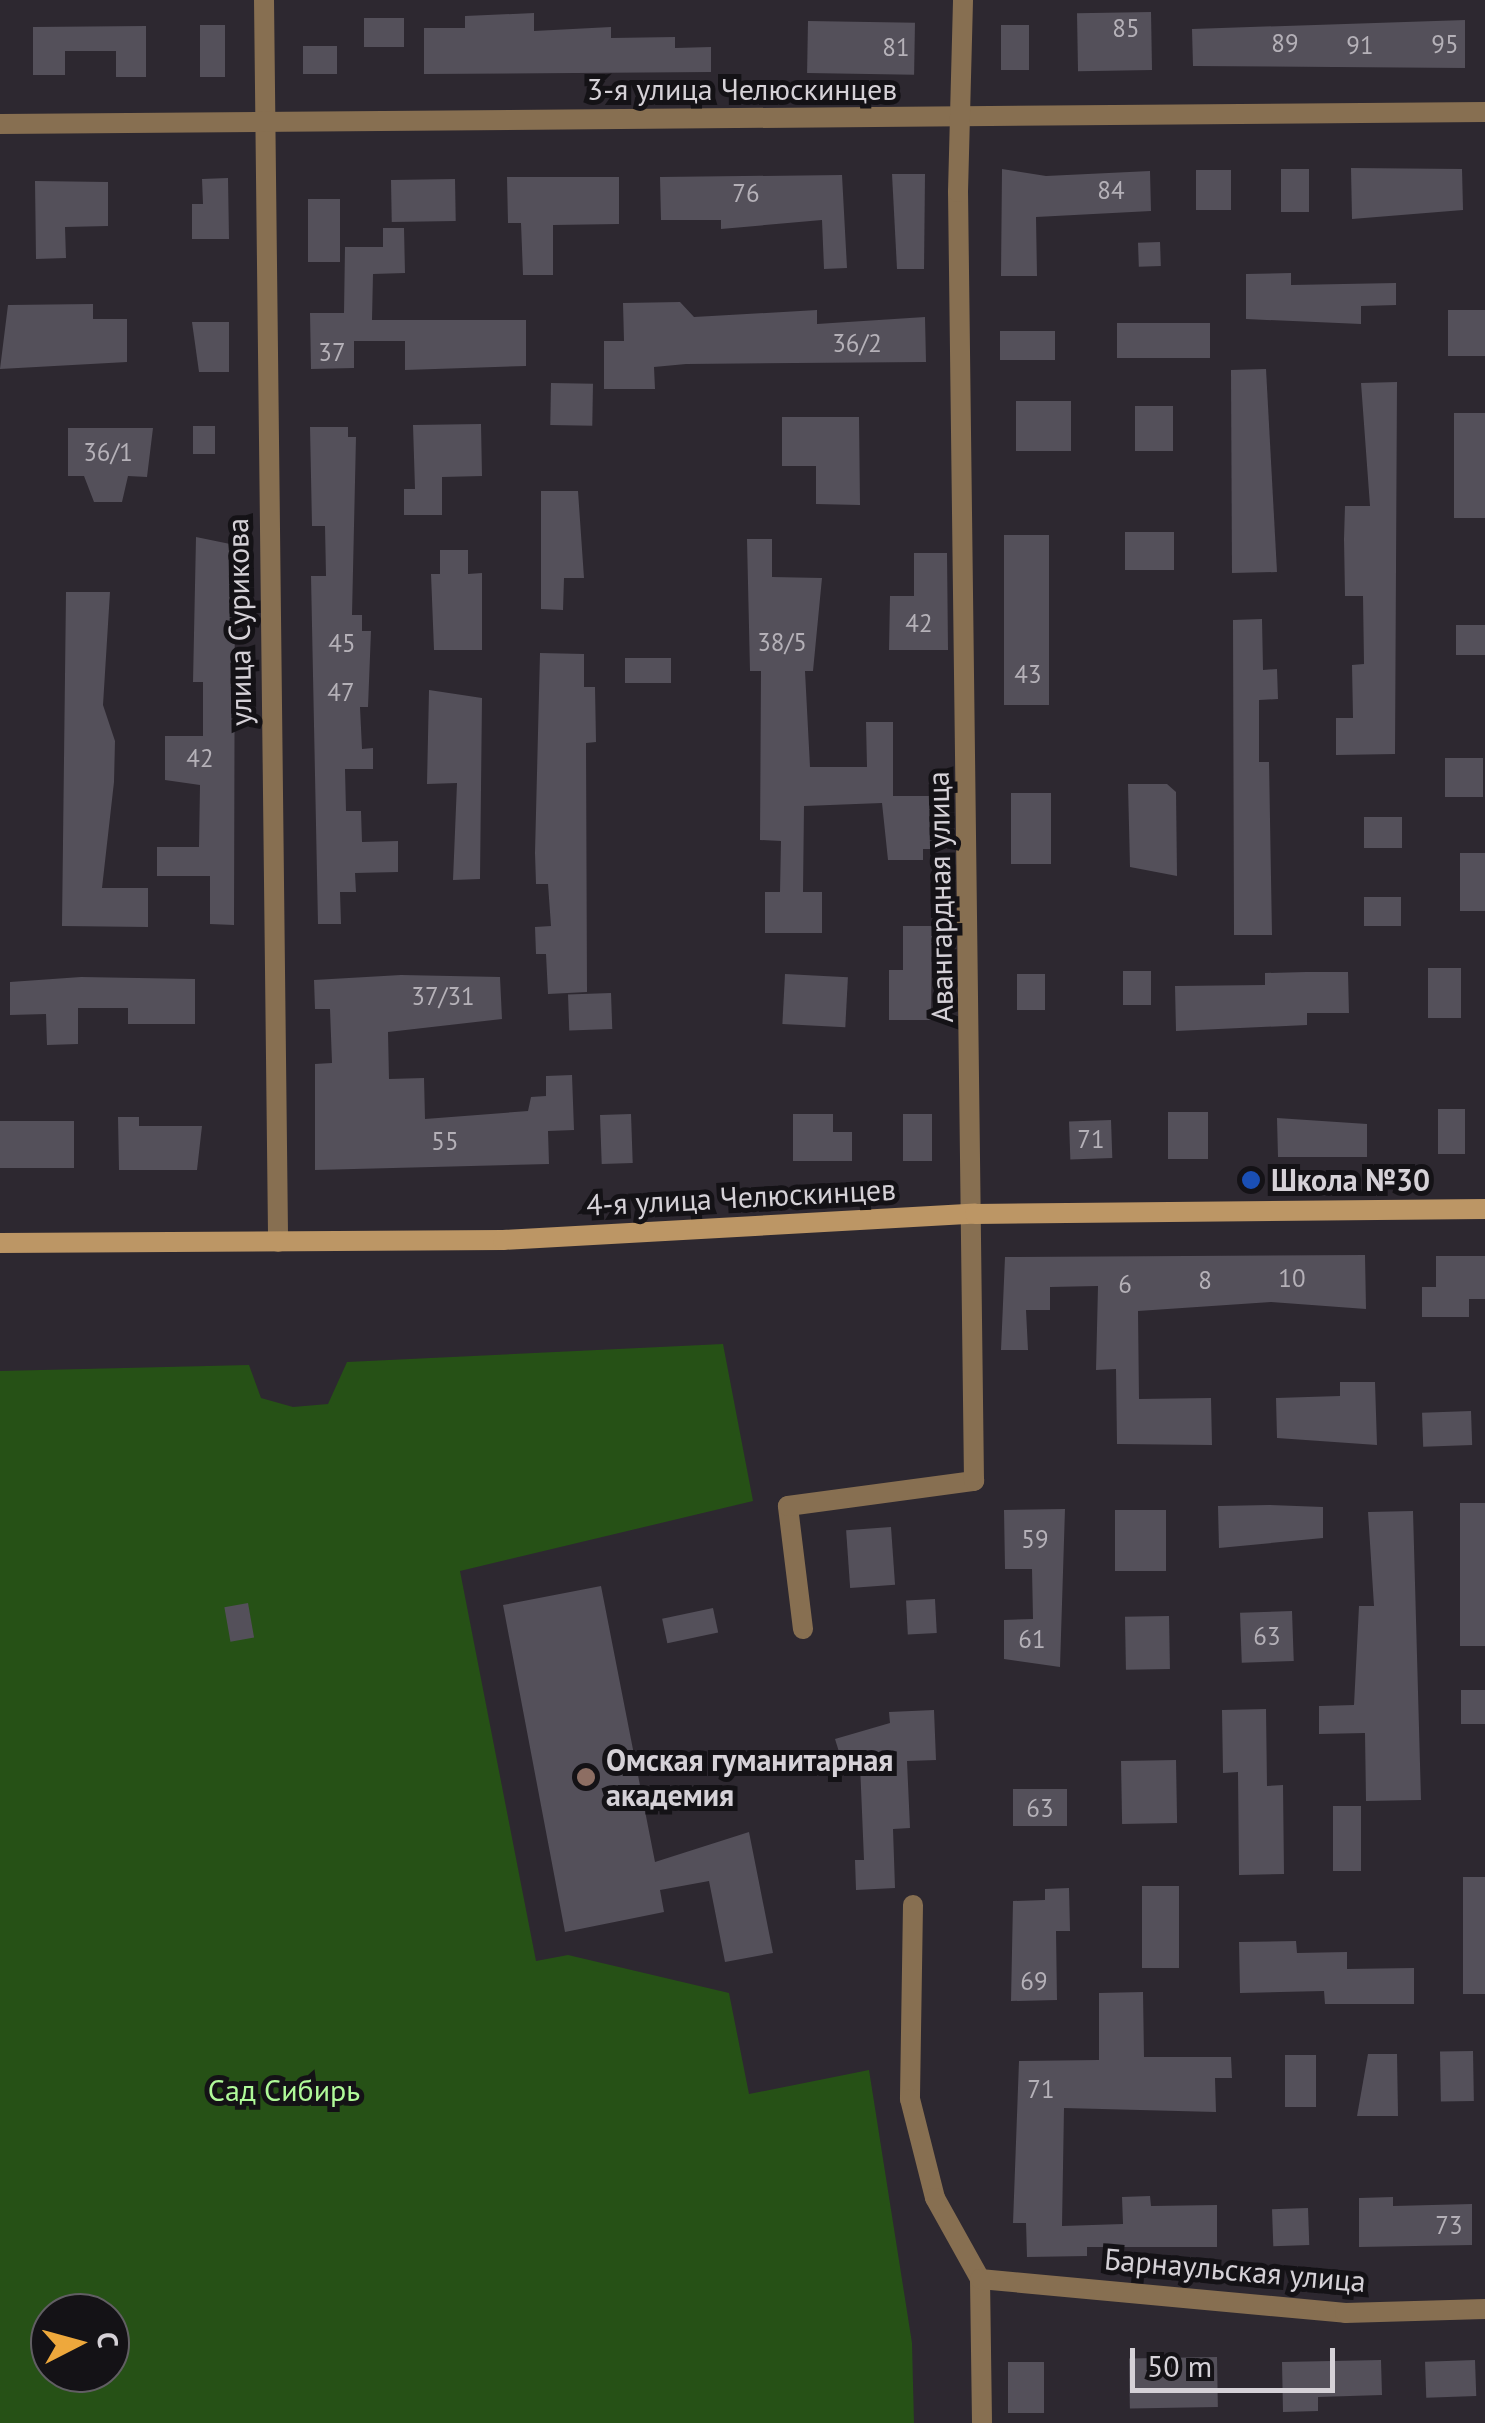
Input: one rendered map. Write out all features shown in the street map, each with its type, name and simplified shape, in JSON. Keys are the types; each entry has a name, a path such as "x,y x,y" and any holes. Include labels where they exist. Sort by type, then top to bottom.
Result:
{"main road":[{"name":"4-я улица Челюскинцев","path":"0,1243 558,1238 975,1214 1485,1210"}],"street":[{"name":"улица Сурикова","path":"264,0 278,1242"},
{"name":"Авангардная улица","path":"803,1629 788,1506 974,1481 963,0"},
{"name":"3-я улица Челюскинцев","path":"0,124 263,127 1485,112"},
{"path":"913,1904 908,2056 917,2144 980,2280 982,2423"},
{"name":"Барнаульская улица","path":"980,2280 1345,2314 1485,2309"}],"green space":[{"name":"Сад Сибирь","path":"723,1344 753,1501 460,1571 536,1961 568,1955 729,1993 749,2094 869,2070 912,2343 914,2423 0,2423 0,1371 249,1365 261,1398 293,1407 328,1404 347,1362"}],"building":[{"path":"1151,12 1152,70 1078,71 1077,13"},
{"path":"534,13 534,31 611,27 611,38 675,37 675,48 711,47 711,72 424,74 424,28 465,28 465,16"},
{"path":"364,18 404,18 404,47 364,47"},
{"path":"1465,20 1465,68 1193,66 1192,29"},
{"path":"808,21 915,23 914,75 807,73"},
{"path":"200,25 225,25 225,77 200,77"},
{"path":"1001,25 1029,25 1029,70 1001,70"},
{"path":"146,26 146,77 116,77 116,51 65,51 65,75 33,75 33,27"},
{"path":"303,46 337,46 337,74 303,74"},
{"path":"1351,168 1462,169 1463,210 1352,219"},
{"path":"1002,169 1046,176 1150,171 1151,211 1036,217 1037,276 1001,276"},
{"path":"1281,169 1309,169 1309,212 1281,212"},
{"path":"1196,170 1231,170 1231,210 1196,210"},
{"path":"892,174 925,174 924,269 897,269"},
{"path":"842,175 847,268 824,269 822,220 721,229 721,220 661,220 660,177"},
{"path":"507,177 619,177 619,224 553,225 553,275 523,275 521,223 508,223"},
{"path":"228,178 229,239 192,239 192,204 203,204 202,179"},
{"path":"455,179 456,221 392,222 391,180"},
{"path":"35,181 108,182 108,226 65,227 66,258 36,259"},
{"path":"308,199 340,199 340,262 308,262"},
{"path":"383,228 404,228 405,273 373,274 372,320 526,320 526,366 405,370 405,341 354,341 354,368 311,369 310,313 344,313 345,247 383,247"},
{"path":"1160,242 1161,266 1139,267 1138,243"},
{"path":"1291,273 1291,285 1396,283 1396,305 1361,306 1361,324 1246,319 1246,274"},
{"path":"680,302 694,317 817,310 817,324 925,317 926,362 686,364 654,367 655,389 604,389 604,341 624,341 623,303"},
{"path":"93,304 93,319 127,319 127,362 0,369 8,305"},
{"path":"1448,310 1485,310 1485,356 1448,356"},
{"path":"192,322 229,322 229,372 199,372"},
{"path":"1117,323 1210,323 1210,358 1117,358"},
{"path":"1000,331 1055,331 1055,360 1000,360"},
{"path":"1266,369 1277,572 1232,573 1231,370"},
{"path":"1397,382 1395,754 1336,755 1336,718 1353,718 1352,665 1364,664 1363,596 1345,596 1344,539 1345,506 1370,506 1361,383"},
{"path":"551,383 593,384 592,426 550,425"},
{"path":"1016,401 1071,401 1071,451 1016,451"},
{"path":"1135,406 1173,406 1173,451 1135,451"},
{"path":"1454,413 1485,413 1485,518 1454,518"},
{"path":"782,417 859,417 860,505 816,504 816,466 782,466"},
{"path":"481,424 482,476 442,477 442,515 404,515 404,489 415,489 413,425"},
{"path":"193,426 215,426 215,454 193,454"},
{"path":"310,427 348,427 348,437 356,437 352,615 362,615 362,631 371,631 368,707 360,707 362,749 373,748 373,769 345,769 346,811 361,811 362,842 398,841 398,872 355,873 356,892 340,892 341,924 318,924 311,576 326,576 325,526 312,526"},
{"path":"68,428 153,428 147,477 128,476 122,502 94,502 84,476 68,476"},
{"path":"541,491 578,491 584,578 564,578 563,610 541,609"},
{"path":"1125,532 1174,532 1174,570 1125,570"},
{"path":"1004,535 1049,535 1049,705 1004,705"},
{"path":"196,537 235,545 234,925 210,924 210,876 157,876 157,847 199,847 200,785 165,780 165,736 203,736 203,682 193,682"},
{"path":"747,539 772,539 772,577 822,578 813,671 805,671 810,767 867,767 866,722 893,722 893,796 934,796 934,849 923,849 923,860 888,860 882,803 804,806 803,892 822,892 822,933 765,933 765,892 780,892 781,841 760,840 761,671 750,671"},
{"path":"440,550 468,550 468,574 482,573 482,650 434,650 431,574 440,574"},
{"path":"914,553 947,553 948,650 889,650 890,596 914,596"},
{"path":"66,592 110,592 103,705 115,741 114,782 102,888 148,888 148,927 62,926"},
{"path":"1262,619 1263,670 1277,669 1278,699 1259,700 1259,762 1269,762 1272,935 1234,935 1233,620"},
{"path":"1456,625 1485,625 1485,655 1456,655"},
{"path":"540,653 584,654 584,687 595,687 596,742 586,743 587,992 548,994 546,954 536,954 535,927 551,926 548,884 536,884"},
{"path":"625,658 671,658 671,683 625,683"},
{"path":"429,690 482,698 480,879 453,880 457,783 427,784"},
{"path":"1445,758 1483,758 1483,797 1445,797"},
{"path":"1128,784 1167,784 1176,792 1177,876 1130,867"},
{"path":"1011,793 1051,793 1051,864 1011,864"},
{"path":"1364,817 1402,817 1402,848 1364,848"},
{"path":"1460,853 1485,853 1485,911 1460,911"},
{"path":"1364,897 1401,897 1401,926 1364,926"},
{"path":"903,926 932,926 931,1020 889,1020 889,970 903,970"},
{"path":"1428,968 1461,968 1461,1018 1428,1018"},
{"path":"1123,971 1151,971 1151,1005 1123,1005"},
{"path":"1348,972 1349,1013 1307,1013 1307,1025 1176,1031 1175,986 1265,985 1265,973"},
{"path":"785,974 848,977 845,1027 782,1024"},
{"path":"1017,974 1045,974 1045,1010 1017,1010"},
{"path":"401,975 500,977 502,1019 388,1032 389,1079 424,1078 425,1119 528,1111 531,1097 546,1096 546,1076 572,1075 574,1130 548,1131 549,1164 315,1170 315,1064 332,1063 330,1009 315,1009 314,980"},
{"path":"81,977 195,979 195,1024 128,1024 128,1008 78,1008 78,1044 47,1045 46,1014 10,1015 10,982"},
{"path":"611,993 612,1029 569,1030 568,995"},
{"path":"1438,1109 1465,1109 1465,1154 1438,1154"},
{"path":"1168,1112 1208,1112 1208,1159 1168,1159"},
{"path":"631,1114 633,1163 602,1164 600,1115"},
{"path":"793,1114 833,1114 833,1132 852,1132 852,1161 793,1161"},
{"path":"903,1114 932,1114 932,1161 903,1161"},
{"path":"118,1117 139,1117 139,1126 202,1126 197,1170 119,1170"},
{"path":"1277,1118 1367,1124 1367,1157 1278,1157"},
{"path":"1111,1120 1112,1158 1070,1159 1069,1121"},
{"path":"0,1121 74,1121 74,1168 0,1168"},
{"path":"1365,1255 1366,1309 1271,1302 1138,1311 1139,1399 1211,1398 1212,1445 1117,1444 1116,1369 1096,1370 1098,1286 1050,1287 1050,1310 1026,1310 1028,1350 1001,1350 1005,1257"},
{"path":"1436,1256 1485,1256 1485,1299 1469,1299 1469,1317 1422,1317 1422,1287 1436,1287"},
{"path":"1340,1382 1375,1382 1377,1445 1277,1438 1276,1398 1340,1396"},
{"path":"1471,1411 1472,1445 1423,1447 1422,1413"},
{"path":"1460,1503 1485,1503 1485,1646 1460,1646"},
{"path":"1218,1506 1323,1507 1323,1538 1219,1548"},
{"path":"1065,1509 1060,1667 1004,1659 1004,1620 1033,1619 1032,1569 1005,1569 1004,1510"},
{"path":"1115,1510 1166,1510 1166,1571 1115,1571"},
{"path":"1413,1511 1421,1800 1366,1801 1365,1733 1319,1734 1319,1706 1354,1705 1359,1606 1374,1606 1368,1512"},
{"path":"891,1527 895,1585 850,1588 846,1530"},
{"name":"Омская гуманитарная академия","path":"601,1586 655,1862 749,1832 773,1953 725,1962 709,1881 660,1890 664,1912 565,1932 503,1605"},
{"path":"935,1599 937,1633 908,1634 906,1601"},
{"path":"248,1603 254,1637 230,1642 224,1607"},
{"path":"713,1608 718,1632 667,1643 662,1619"},
{"path":"1292,1611 1294,1661 1242,1663 1240,1613"},
{"path":"1169,1616 1170,1669 1126,1670 1125,1617"},
{"path":"1461,1690 1485,1690 1485,1724 1461,1724"},
{"path":"1266,1709 1267,1786 1283,1785 1284,1874 1239,1875 1238,1772 1223,1773 1222,1710"},
{"path":"934,1710 936,1760 907,1761 910,1828 893,1829 895,1888 856,1890 855,1860 864,1860 860,1764 844,1768 835,1739 890,1723 889,1712"},
{"path":"1176,1760 1177,1823 1122,1824 1121,1761"},
{"path":"1013,1789 1067,1789 1067,1826 1013,1826"},
{"path":"1333,1806 1361,1806 1361,1871 1333,1871"},
{"path":"1463,1877 1485,1877 1485,1994 1463,1994"},
{"path":"1142,1886 1179,1886 1179,1968 1142,1968"},
{"path":"1069,1888 1070,1931 1056,1931 1057,2000 1011,2001 1013,1901 1045,1900 1045,1889"},
{"path":"1296,1941 1297,1953 1347,1952 1347,1969 1414,1968 1414,2004 1325,2004 1324,1991 1240,1993 1239,1942"},
{"path":"1143,1992 1144,2057 1231,2057 1232,2078 1215,2078 1216,2112 1064,2108 1062,2226 1123,2224 1122,2197 1150,2196 1151,2206 1217,2205 1217,2247 1087,2247 1087,2256 1027,2257 1026,2223 1013,2223 1019,2061 1099,2060 1099,1993"},
{"path":"1473,2051 1474,2101 1441,2102 1440,2052"},
{"path":"1368,2054 1397,2054 1398,2116 1357,2116"},
{"path":"1285,2055 1316,2055 1316,2107 1285,2107"},
{"path":"1393,2197 1393,2206 1472,2204 1472,2245 1359,2247 1359,2198"},
{"path":"1308,2208 1309,2245 1273,2246 1272,2209"},
{"path":"1217,2357 1218,2407 1130,2409 1129,2359"},
{"path":"1381,2360 1382,2395 1318,2397 1318,2411 1283,2412 1282,2362"},
{"path":"1475,2360 1476,2396 1426,2398 1425,2362"},
{"path":"1008,2362 1044,2362 1044,2413 1008,2413"}],"place":[{"name":"Школа №30","path":"1251,1180"},
{"name":"Омская гуманитарная академия","path":"586,1777"}]}
